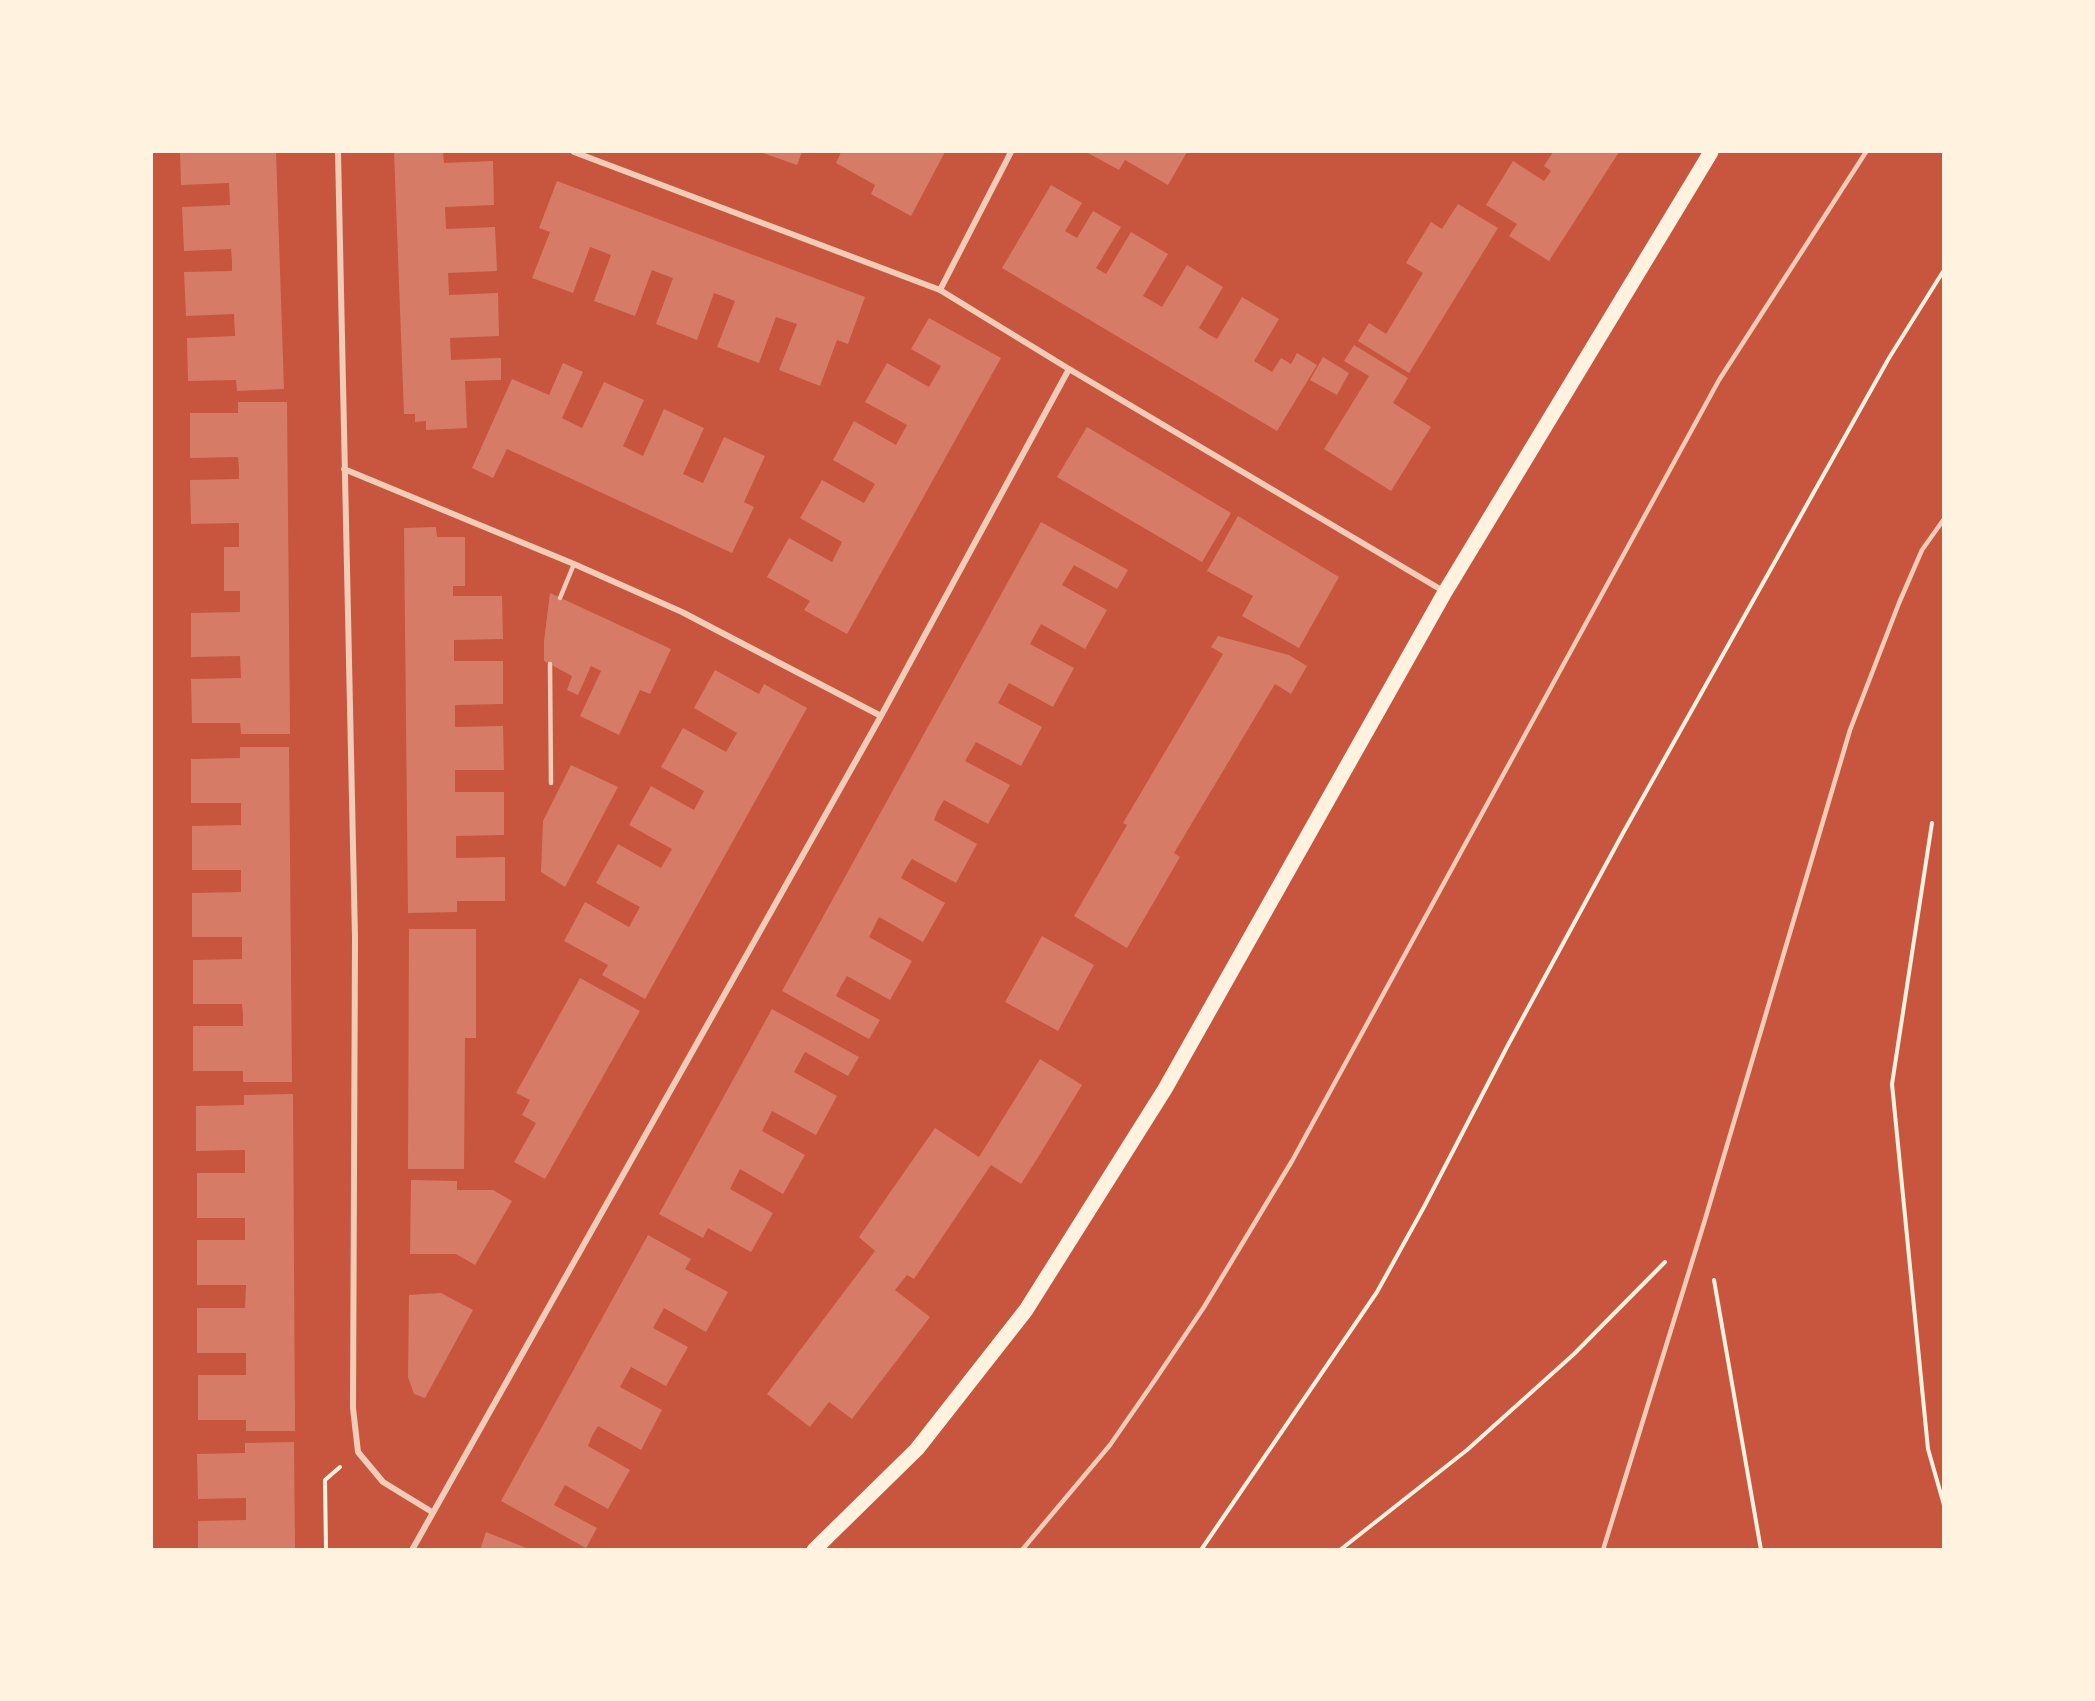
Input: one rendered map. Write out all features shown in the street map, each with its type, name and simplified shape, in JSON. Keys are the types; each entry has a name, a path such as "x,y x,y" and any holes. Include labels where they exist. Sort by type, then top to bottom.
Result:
{"main road":[{"path":"814,1550 917,1449 1026,1310 1165,1089 1445,592 1711,152"}],"street":[{"path":"338,152 355,938 352,1408 358,1452 383,1482 432,1512"},
{"path":"574,152 940,290 1445,592"},
{"path":"940,290 1011,152"},
{"path":"412,1550 881,716 1069,369"},
{"path":"344,469 574,564 682,612 881,716"}],"lane":[{"path":"1022,1550 1110,1445 1204,1307 1292,1161 1719,380 1866,152"},
{"path":"1603,1550 1704,1223 1850,730 1922,550 1944,519"},
{"path":"560,598 574,564"},
{"path":"550,664 550,783"}],"path":[{"path":"1201,1550 1377,1292 1623,833 1889,358 1944,270"},
{"path":"1932,824 1892,1084 1928,1449 1944,1505"},
{"path":"1340,1550 1467,1450 1574,1354 1704,1223"},
{"path":"1704,1223 1761,1550"},
{"path":"326,1550 325,1480 358,1452"}],"building":[{"path":"180,152 276,152 284,389 237,391 236,380 188,381 187,338 235,336 234,314 186,316 184,272 232,271 232,260 231,249 184,251 182,207 230,205 229,183 181,185"},
{"path":"394,152 443,152 444,163 493,161 494,205 445,207 446,229 495,227 497,271 448,273 449,295 498,293 499,336 450,338 451,360 501,358 501,380 465,381 467,428 426,430 426,421 415,422 415,414 404,414"},
{"path":"760,152 802,152 797,165"},
{"path":"841,152 945,152 911,216 871,194 875,185 836,163"},
{"path":"1086,152 1187,152 1168,185 1125,160 1119,170"},
{"path":"1553,152 1619,152 1549,261 1509,236 1517,224 1486,205 1513,161 1544,181 1551,171 1544,166"},
{"path":"557,181 865,297 848,344 837,340 820,386 779,370 797,324 776,317 759,363 717,347 735,301 714,293 697,340 656,324 673,278 652,270 635,316 594,301 611,255 601,251 590,247 573,293 532,278 550,232 539,228"},
{"path":"1051,185 1082,203 1065,231 1077,238 1093,211 1121,227 1096,268 1106,274 1131,232 1168,254 1143,296 1162,307 1187,265 1223,287 1199,328 1208,334 1217,339 1242,297 1279,319 1254,361 1272,372 1281,358 1291,364 1297,353 1317,365 1277,431 1002,268"},
{"path":"1458,204 1498,228 1409,373 1358,341 1369,323 1386,334 1423,273 1406,263 1431,222 1442,229"},
{"path":"929,318 1001,358 847,634 804,610 810,601 767,577 789,538 832,562 842,542 800,518 822,480 864,503 875,484 833,460 854,421 896,445 907,425 865,402 887,363 929,387 941,366 911,349"},
{"path":"1354,345 1408,378 1393,403 1431,427 1391,491 1324,449 1369,376 1344,361"},
{"path":"1323,357 1349,373 1337,395 1310,380"},
{"path":"563,363 583,372 562,418 582,428 604,382 644,400 623,446 643,456 664,409 704,428 683,474 703,483 724,437 765,456 744,502 754,507 732,553 507,449 493,478 472,468 512,379 549,395"},
{"path":"238,402 287,402 290,734 241,734 240,723 192,723 191,679 241,678 240,656 191,657 191,613 240,612 240,591 224,591 224,547 239,547 239,523 191,524 190,480 239,479 238,457 190,458 190,413 238,413"},
{"path":"1087,427 1231,513 1202,562 1057,477"},
{"path":"1238,516 1339,577 1299,648 1242,616 1253,596 1207,571"},
{"path":"1041,522 1128,570 1117,589 1074,565 1062,585 1107,610 1085,649 1041,624 1030,644 1074,668 1053,707 1009,683 998,703 1042,727 1021,766 976,742 965,761 1010,785 988,824 944,800 938,810 934,820 977,844 956,883 912,859 906,868 901,878 945,903 923,942 879,917 869,937 912,961 890,1000 847,976 841,986 836,996 880,1020 869,1039 782,991"},
{"path":"436,527 437,537 465,537 465,586 453,586 453,596 502,596 503,639 454,640 454,661 503,661 503,704 455,705 455,727 503,726 504,770 455,770 455,792 504,792 504,835 456,836 456,858 505,857 505,901 457,901 457,912 408,913 404,528"},
{"path":"550,593 671,649 650,694 640,690 619,735 580,716 601,671 591,666 578,695 567,690 572,676 544,661"},
{"path":"1218,636 1289,655 1307,666 1291,694 1275,684 1174,853 1180,857 1127,948 1074,916 1127,825 1123,823 1223,654 1211,647"},
{"path":"715,670 759,694 764,684 807,708 645,999 602,975 608,965 564,941 585,902 629,927 640,907 596,883 618,844 661,868 672,849 629,825 651,786 694,810 704,791 661,767 683,728 726,752 737,733 694,708"},
{"path":"240,747 289,747 292,1082 243,1082 243,1071 193,1071 193,1026 243,1026 243,1015 242,1004 193,1004 193,960 242,959 242,937 192,937 192,893 241,892 241,870 192,870 192,826 241,825 241,803 191,803 191,759 240,758"},
{"path":"571,765 618,787 565,887 541,872 543,821"},
{"path":"409,929 476,929 476,1038 465,1038 464,1169 408,1169"},
{"path":"1042,936 1094,965 1058,1031 1005,1002"},
{"path":"580,978 640,1011 545,1179 514,1162 536,1123 522,1115 530,1100 516,1093"},
{"path":"772,1009 859,1057 848,1076 805,1052 794,1072 837,1096 816,1135 772,1111 762,1131 805,1155 783,1194 740,1169 730,1189 773,1213 751,1252 708,1228 703,1238 659,1214"},
{"path":"1040,1059 1082,1085 1037,1159 1021,1184 991,1165 914,1279 907,1275 895,1290 930,1317 852,1419 829,1402 810,1427 767,1394 875,1251 859,1237 935,1128 979,1157"},
{"path":"293,1094 295,1431 246,1431 246,1420 198,1420 198,1375 246,1375 246,1353 197,1353 197,1308 245,1308 246,1285 197,1285 197,1240 245,1240 245,1218 197,1218 197,1173 245,1173 245,1150 196,1151 196,1106 244,1105 244,1095"},
{"path":"411,1180 457,1181 457,1190 493,1190 512,1201 475,1265 456,1254 410,1254"},
{"path":"648,1235 691,1259 685,1269 728,1292 706,1332 664,1308 653,1328 688,1347 666,1386 631,1367 620,1387 662,1410 641,1450 598,1426 592,1436 588,1446 630,1470 608,1509 565,1485 554,1505 597,1528 586,1548 501,1501"},
{"path":"441,1293 473,1310 425,1398 414,1394 408,1377 409,1295"},
{"path":"294,1442 295,1550 198,1550 198,1521 246,1520 246,1498 198,1499 197,1454 245,1453 245,1443"},
{"path":"486,1532 529,1549 529,1550 480,1550"}]}
